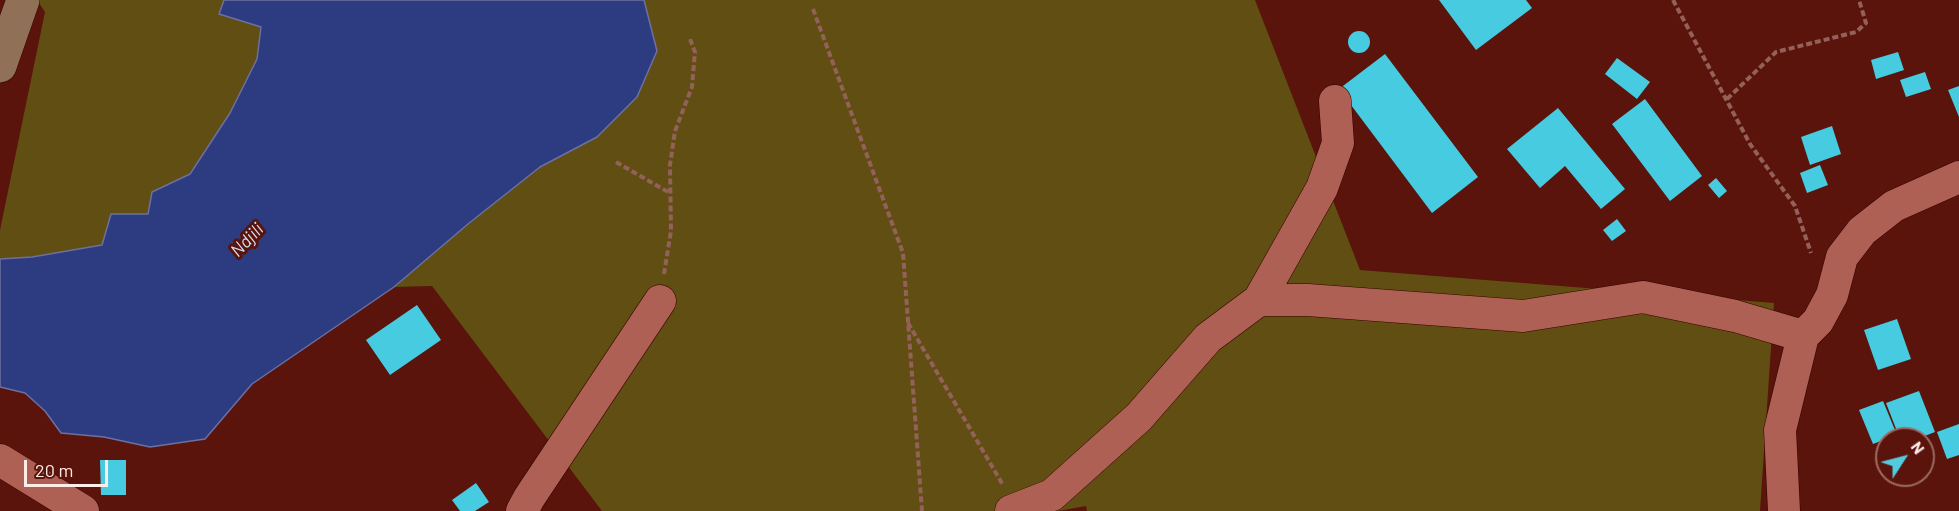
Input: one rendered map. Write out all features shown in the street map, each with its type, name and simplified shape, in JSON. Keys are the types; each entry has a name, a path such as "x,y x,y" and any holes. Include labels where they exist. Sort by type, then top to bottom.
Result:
{"street":[{"path":"0,66 23,0"},
{"path":"1014,510 1052,495 1139,417 1208,338 1259,300 1322,188 1338,143 1335,101"},
{"path":"1784,511 1780,430 1803,336 1818,321 1832,295 1842,257 1862,231 1894,206 1959,177"},
{"path":"1259,300 1308,300 1523,316 1643,297 1735,316 1803,336"},
{"path":"522,511 660,302"},
{"path":"0,460 82,511"}],"path":[{"path":"1672,0 1750,144 1795,206 1814,260"},
{"path":"1727,99 1776,52 1856,32 1866,23 1859,0"},
{"path":"813,9 903,253 922,511"},
{"path":"660,302 671,231 670,165 675,131 692,87 695,52 690,39"},
{"path":"616,162 670,194"},
{"path":"908,322 1014,510"}],"shaded area":[{"path":"37,0 224,0 219,14 261,27 257,59 230,113 189,174 174,181 148,214 111,214 102,245 32,257 0,259 0,230 45,12"},
{"path":"643,0 1255,0 1360,270 1774,303 1760,511 1087,511 1086,506 1058,511 602,511 432,286 394,287 540,167 597,137"}],"water":[{"name":"Ndjili","path":"224,0 644,0 657,51 637,97 597,137 540,167 394,287 252,384 205,439 150,447 104,437 61,433 45,411 25,393 0,387 0,259 32,257 102,245 111,214 148,214 152,192 190,174 230,113 257,59 261,27 219,14"}],"building":[{"path":"1439,0 1526,0 1532,8 1476,50"},
{"path":"1359,31 1367,34 1370,42 1367,50 1359,53 1351,50 1348,42 1351,34"},
{"path":"1898,52 1904,70 1876,79 1871,60"},
{"path":"1385,54 1478,177 1432,213 1339,89"},
{"path":"1617,58 1650,82 1637,99 1605,74"},
{"path":"1925,72 1931,89 1906,97 1900,80"},
{"path":"1959,86 1959,117 1948,90"},
{"path":"1645,99 1702,176 1670,201 1612,124"},
{"path":"1558,108 1625,189 1601,209 1565,166 1540,188 1507,149"},
{"path":"1832,126 1841,154 1810,165 1801,137"},
{"path":"1820,165 1828,185 1807,193 1800,173"},
{"path":"1716,178 1727,191 1719,198 1708,185"},
{"path":"1617,219 1626,231 1612,241 1603,230"},
{"path":"417,305 441,340 390,375 366,340"},
{"path":"1897,319 1911,359 1878,370 1864,330"},
{"path":"1919,391 1933,427 1895,427 1886,403"},
{"path":"1883,401 1894,427 1875,427 1875,443 1873,444 1859,410"},
{"path":"1959,424 1959,455 1947,459 1937,432"},
{"path":"100,460 126,460 126,495 101,495"},
{"path":"476,483 489,502 475,511 460,511 452,500"}]}
